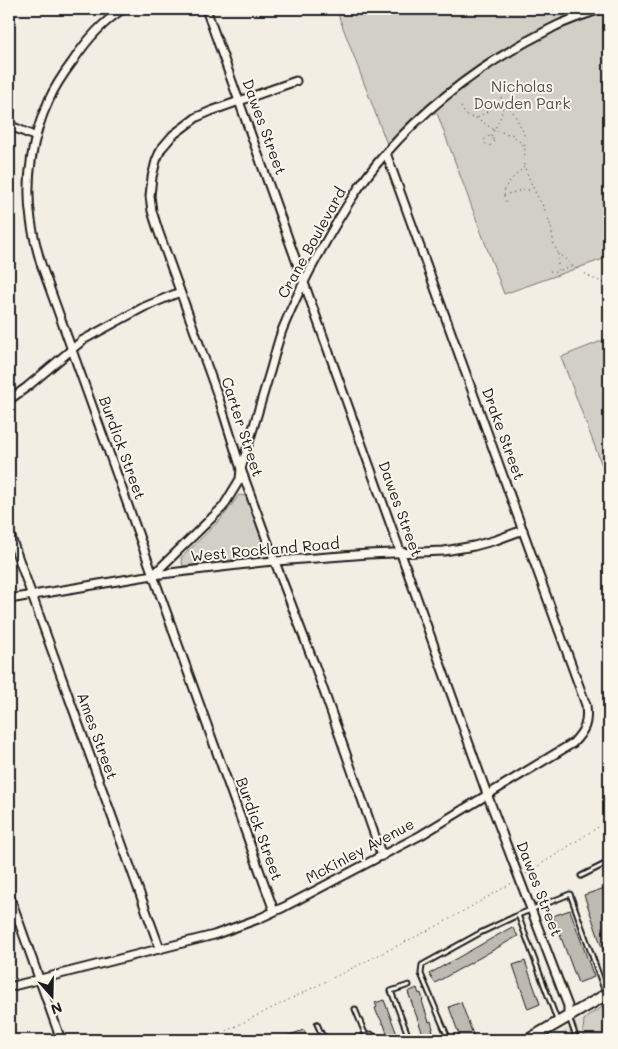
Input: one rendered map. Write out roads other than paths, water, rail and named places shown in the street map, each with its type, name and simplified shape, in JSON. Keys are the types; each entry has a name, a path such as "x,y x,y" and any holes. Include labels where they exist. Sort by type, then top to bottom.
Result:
{"main road":[{"path":"528,1040 608,994"}],"street":[{"name":"Burdick Street","path":"123,9 98,30 80,51 64,72 49,100 33,149 30,170 30,218 41,264 274,912"},
{"name":"Dawes Street","path":"206,9 488,794 568,1006 568,1017"},
{"name":"Crane Boulevard","path":"153,575 223,506 240,479 241,469 283,329 304,282 352,197 386,153 420,118 452,91 480,71 515,48 552,28 601,9"},
{"name":"Carter Street","path":"296,81 197,117 173,135 161,149 156,162 150,196 152,211 219,399 241,469 316,666 382,856"},
{"path":"9,125 36,137"},
{"name":"Drake Street","path":"386,153 586,705 586,726"},
{"path":"9,400 83,340 144,306 180,292"},
{"name":"West Rockland Road","path":"9,599 153,575 263,562 368,554 444,551 474,546 523,530"},
{"name":"Ames Street","path":"9,532 160,949"},
{"name":"McKinley Avenue","path":"9,986 214,935 274,912 421,835 573,743 586,726"},
{"path":"9,894 61,1040"}],"lane":[{"path":"581,876 605,864 609,876"},
{"path":"449,1040 421,974 422,965 480,933 570,894 608,994"},
{"path":"518,915 558,1023"},
{"path":"409,985 391,991 410,1040"},
{"path":"355,1009 366,1036"},
{"path":"568,1017 577,1040"},
{"path":"317,1024 322,1035 330,1040"},
{"path":"355,1040 371,1034 378,1040"}],"park label":[{"name":"Nicholas Dowden Park","path":"522,96"}]}
